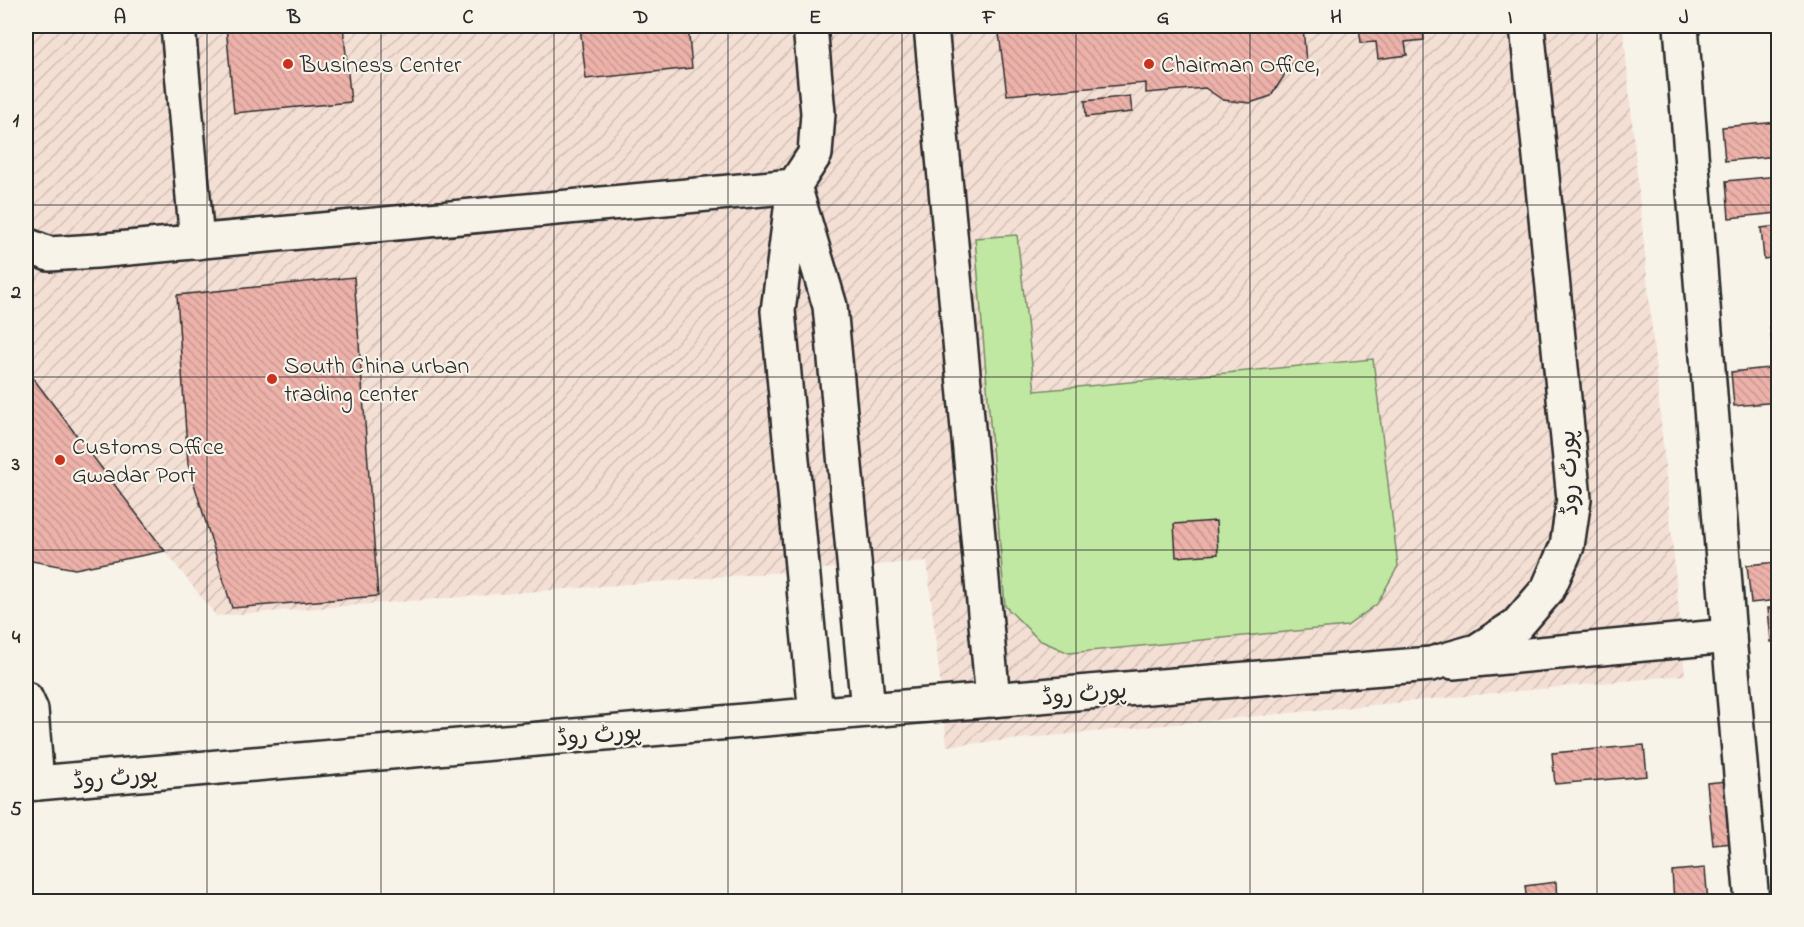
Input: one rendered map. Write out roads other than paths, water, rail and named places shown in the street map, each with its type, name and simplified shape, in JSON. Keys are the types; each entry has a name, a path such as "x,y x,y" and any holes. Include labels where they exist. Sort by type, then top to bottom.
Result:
{"main road":[{"path":"178,26 198,242"},
{"path":"810,26 818,112 815,154 794,186 778,311 816,715"},
{"path":"931,26 993,700"},
{"name":"پورٹ روڈ","path":"31,784 867,710 1431,664 1477,651 1517,625 1548,589 1567,546 1574,499 1527,26"},
{"path":"1681,26 1752,902"},
{"path":"26,245 49,254 794,186"},
{"path":"794,186 830,306 867,710"},
{"path":"1431,664 1729,636"},
{"path":"26,699 31,710 31,784"}],"place":[{"name":"Business Center","path":"288,64"},
{"name":"Chairman Office,","path":"1149,64"},
{"name":"South China urban trading center","path":"272,379"},
{"name":"Customs Office Gwadar Port","path":"60,460"}]}
